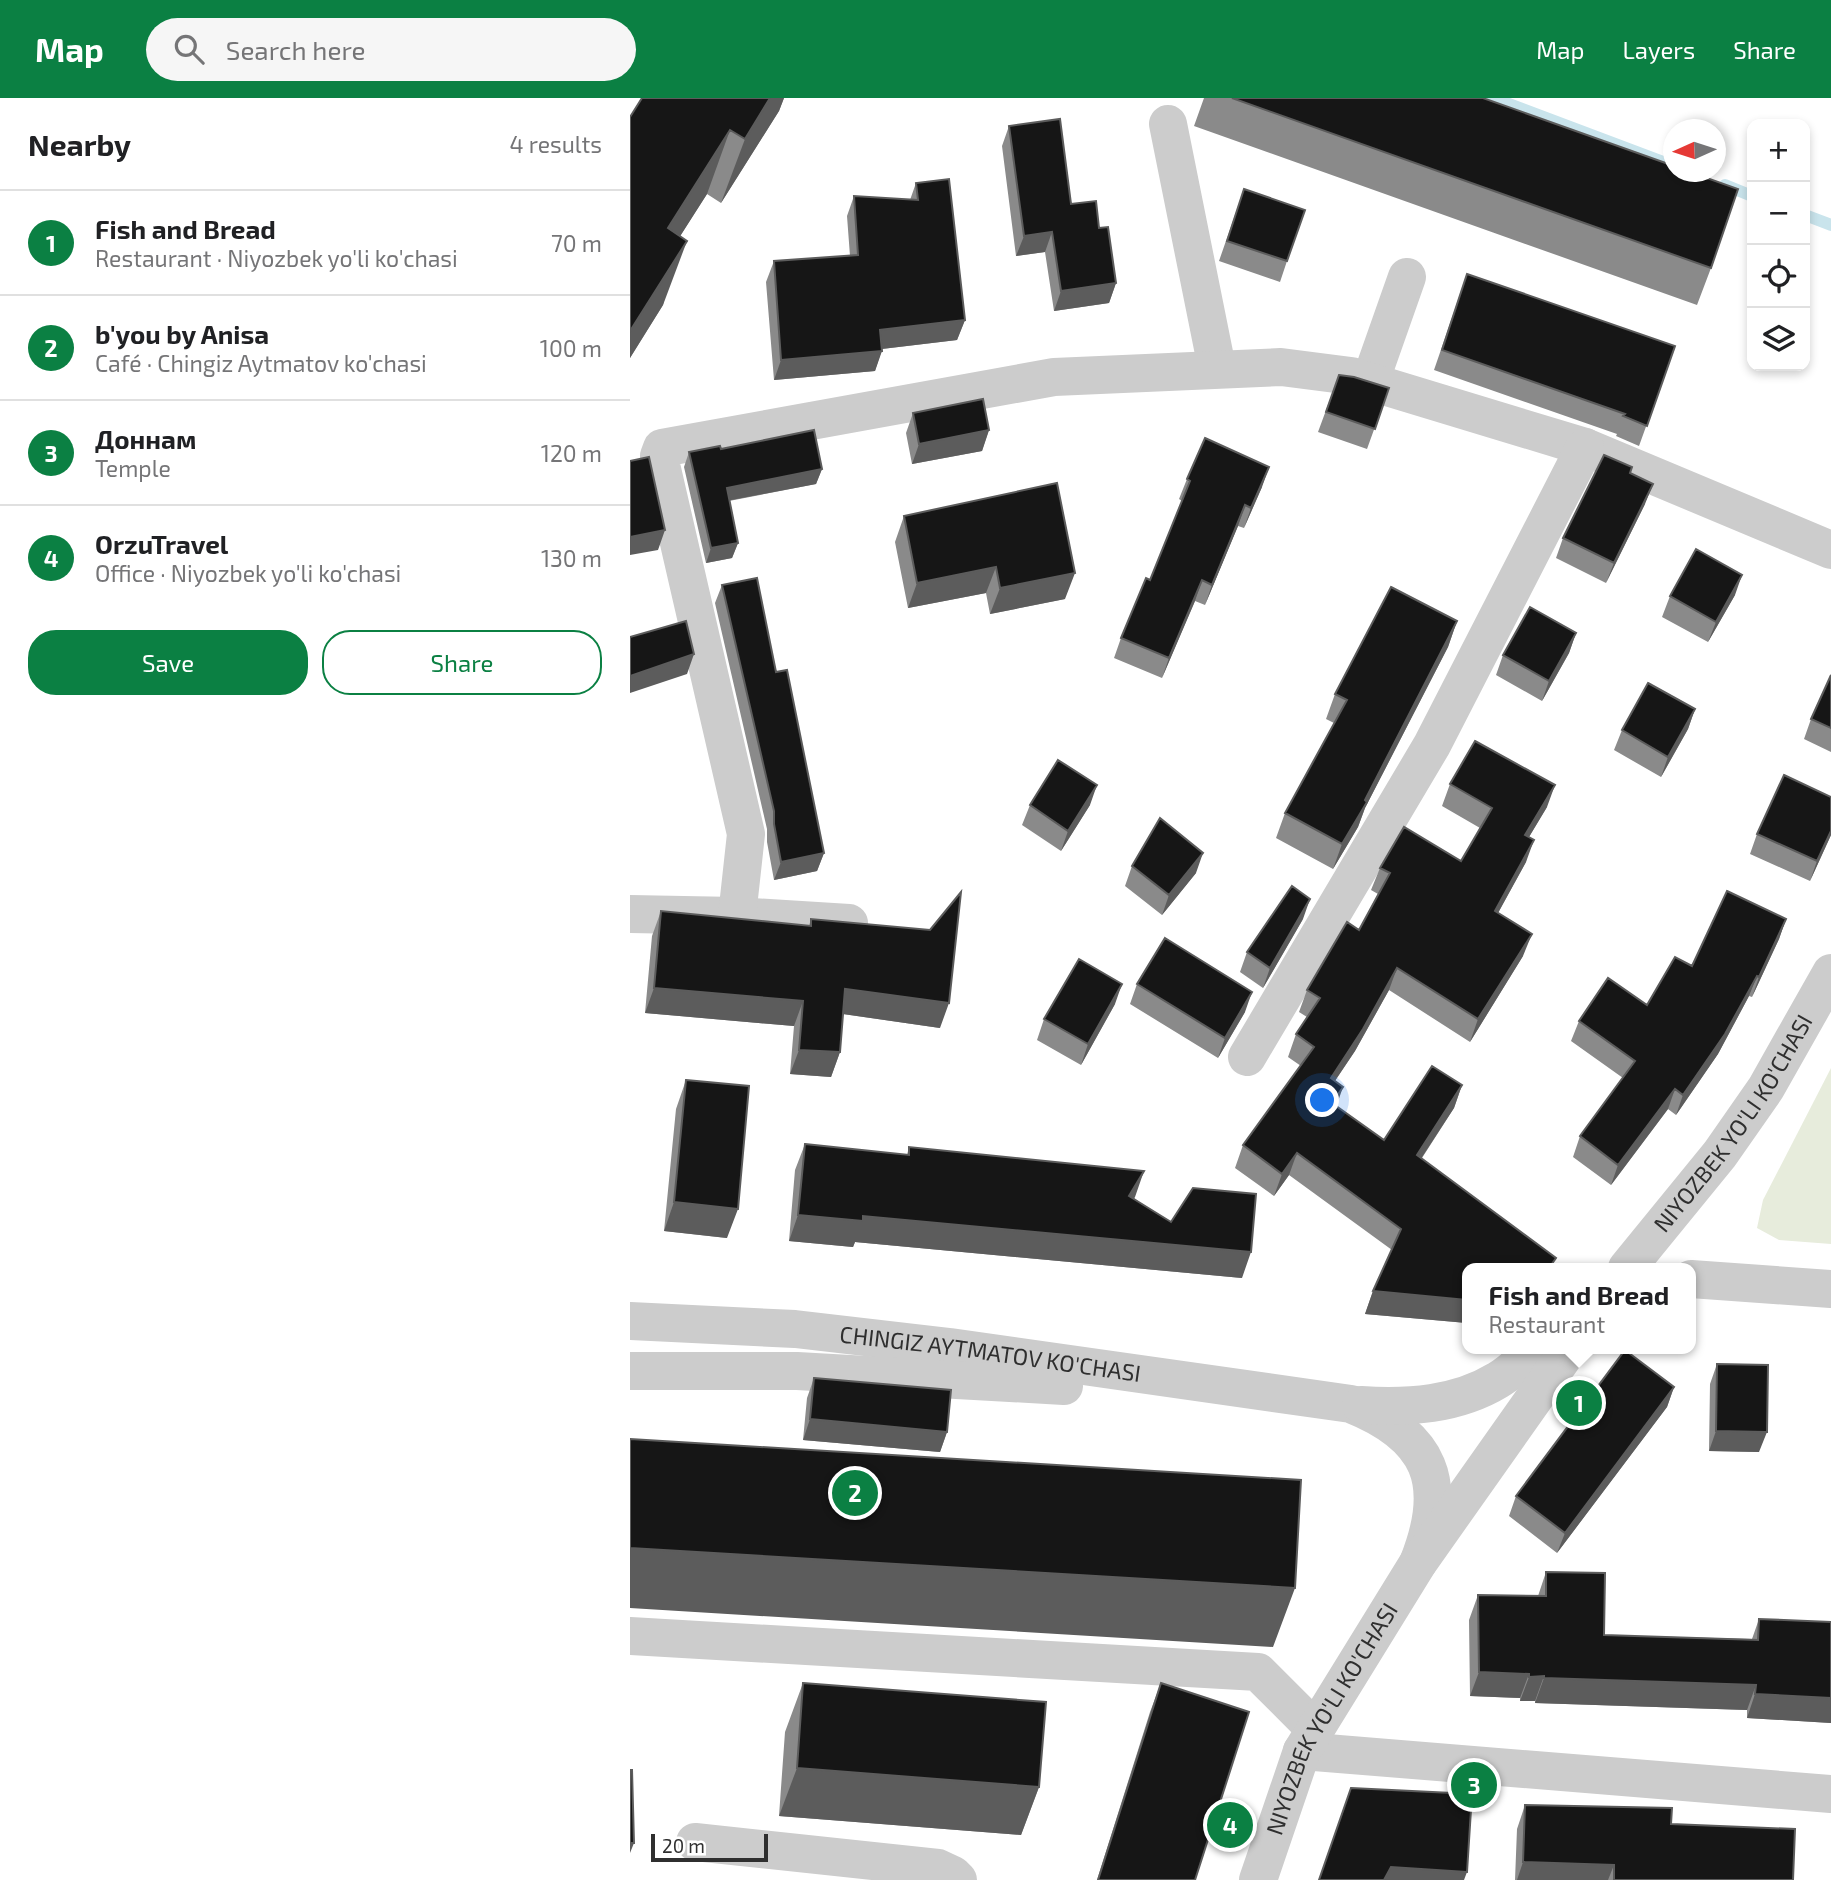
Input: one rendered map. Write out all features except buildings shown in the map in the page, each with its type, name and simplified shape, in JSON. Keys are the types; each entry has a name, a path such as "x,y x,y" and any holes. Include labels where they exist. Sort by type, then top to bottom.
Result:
{"street":[{"path":"1167,124 1217,368"},
{"path":"1370,382 1408,277"},
{"path":"737,916 746,834 659,456 662,448 1054,377 1281,367 1327,372 1370,382 1586,447 1831,550"},
{"path":"1247,1057 1432,745 1586,447"},
{"path":"630,914 737,916 849,923"},
{"name":"NIYOZBEK YO'LI KO'CHASI","path":"1631,1263 1712,1164 1766,1088 1831,973"},
{"path":"1696,1279 1831,1289"},
{"name":"CHINGIZ AYTMATOV KO'CHASI","path":"630,1321 795,1329 950,1347 1350,1404"},
{"name":"CHINGIZ AYTMATOV KO'CHASI","path":"630,1371 797,1371 1410,1406 1466,1395 1501,1379 1530,1354"},
{"name":"NIYOZBEK YO'LI KO'CHASI","path":"1258,1880 1309,1740 1418,1563 1565,1354"},
{"name":"NIYOZBEK YO'LI KO'CHASI","path":"1350,1404 1380,1417 1401,1431 1416,1447 1428,1469 1433,1511 1418,1563"},
{"path":"630,1636 1258,1672 1309,1740 1831,1794"},
{"path":"695,1842 938,1868 958,1880"}],"green space":[{"path":"1831,1068 1831,1244 1779,1240 1757,1228 1763,1200"}],"waterway":[{"path":"1493,98 1663,162"},
{"path":"1725,185 1747,194"},
{"path":"1810,217 1831,225"}],"place":[{"name":"Fish and Bread","path":"1579,1403"},
{"name":"b'you by Anisa","path":"855,1493"},
{"name":"Доннам","path":"1474,1785"},
{"name":"OrzuTravel","path":"1230,1825"}]}
